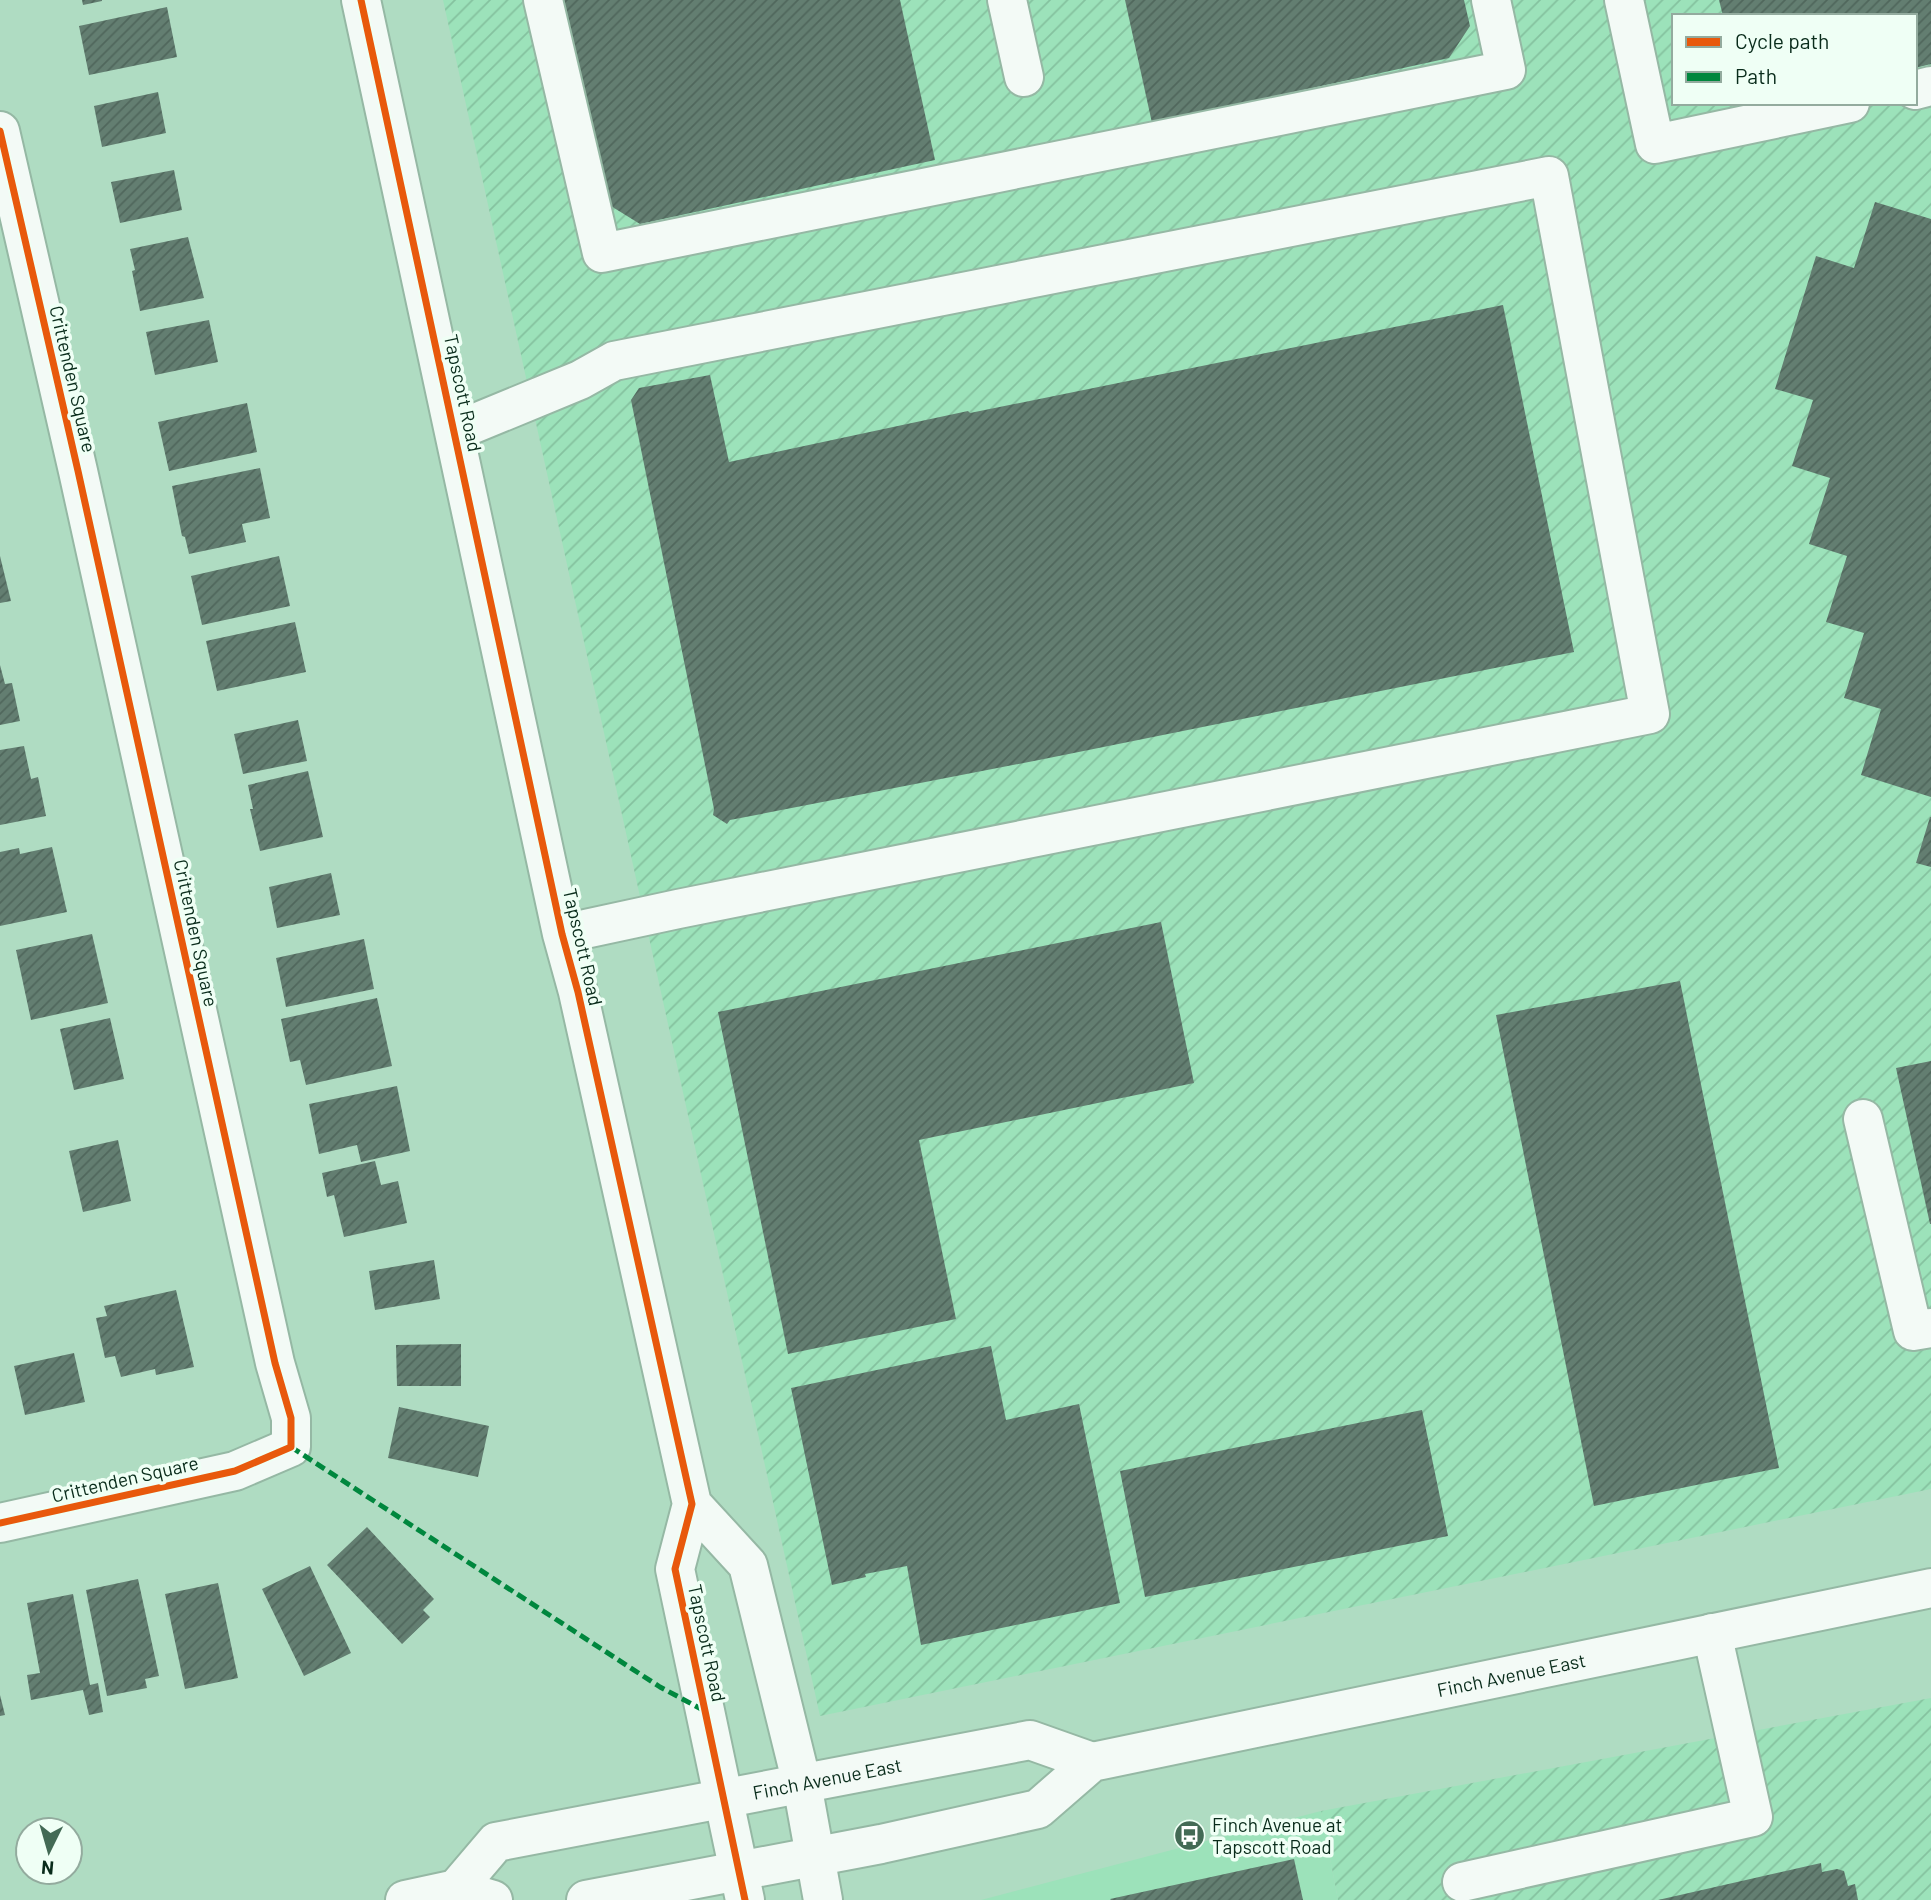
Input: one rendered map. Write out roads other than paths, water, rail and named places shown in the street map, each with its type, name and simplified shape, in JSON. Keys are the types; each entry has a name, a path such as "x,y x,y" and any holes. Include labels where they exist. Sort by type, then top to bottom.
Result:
{"street":[{"name":"Tapscott Road","path":"361,0 456,431 562,934 578,992 692,1504 675,1569 742,1885"},
{"path":"543,0 602,254 1506,70 1491,0"},
{"path":"1007,0 1024,77"},
{"path":"1624,0 1655,144 1840,105"},
{"name":"Crittenden Square","path":"0,131 275,1363 291,1418 291,1447 235,1471 0,1523"},
{"path":"456,431 580,380 614,361 1549,176 1650,714 562,934"},
{"path":"1863,1119 1913,1331 1931,1328"},
{"path":"692,1504 748,1565 802,1784 823,1900"},
{"name":"Finch Avenue East","path":"586,1900 742,1885 814,1856 1038,1809 1092,1762 1931,1588"},
{"path":"1462,1882 1753,1817 1712,1633"},
{"name":"Finch Avenue East","path":"456,1889 496,1842 1030,1741 1092,1762"},
{"path":"405,1900 456,1889 494,1900"}],"place":[{"name":"Finch Avenue at Tapscott Road","path":"1189,1836"}]}
